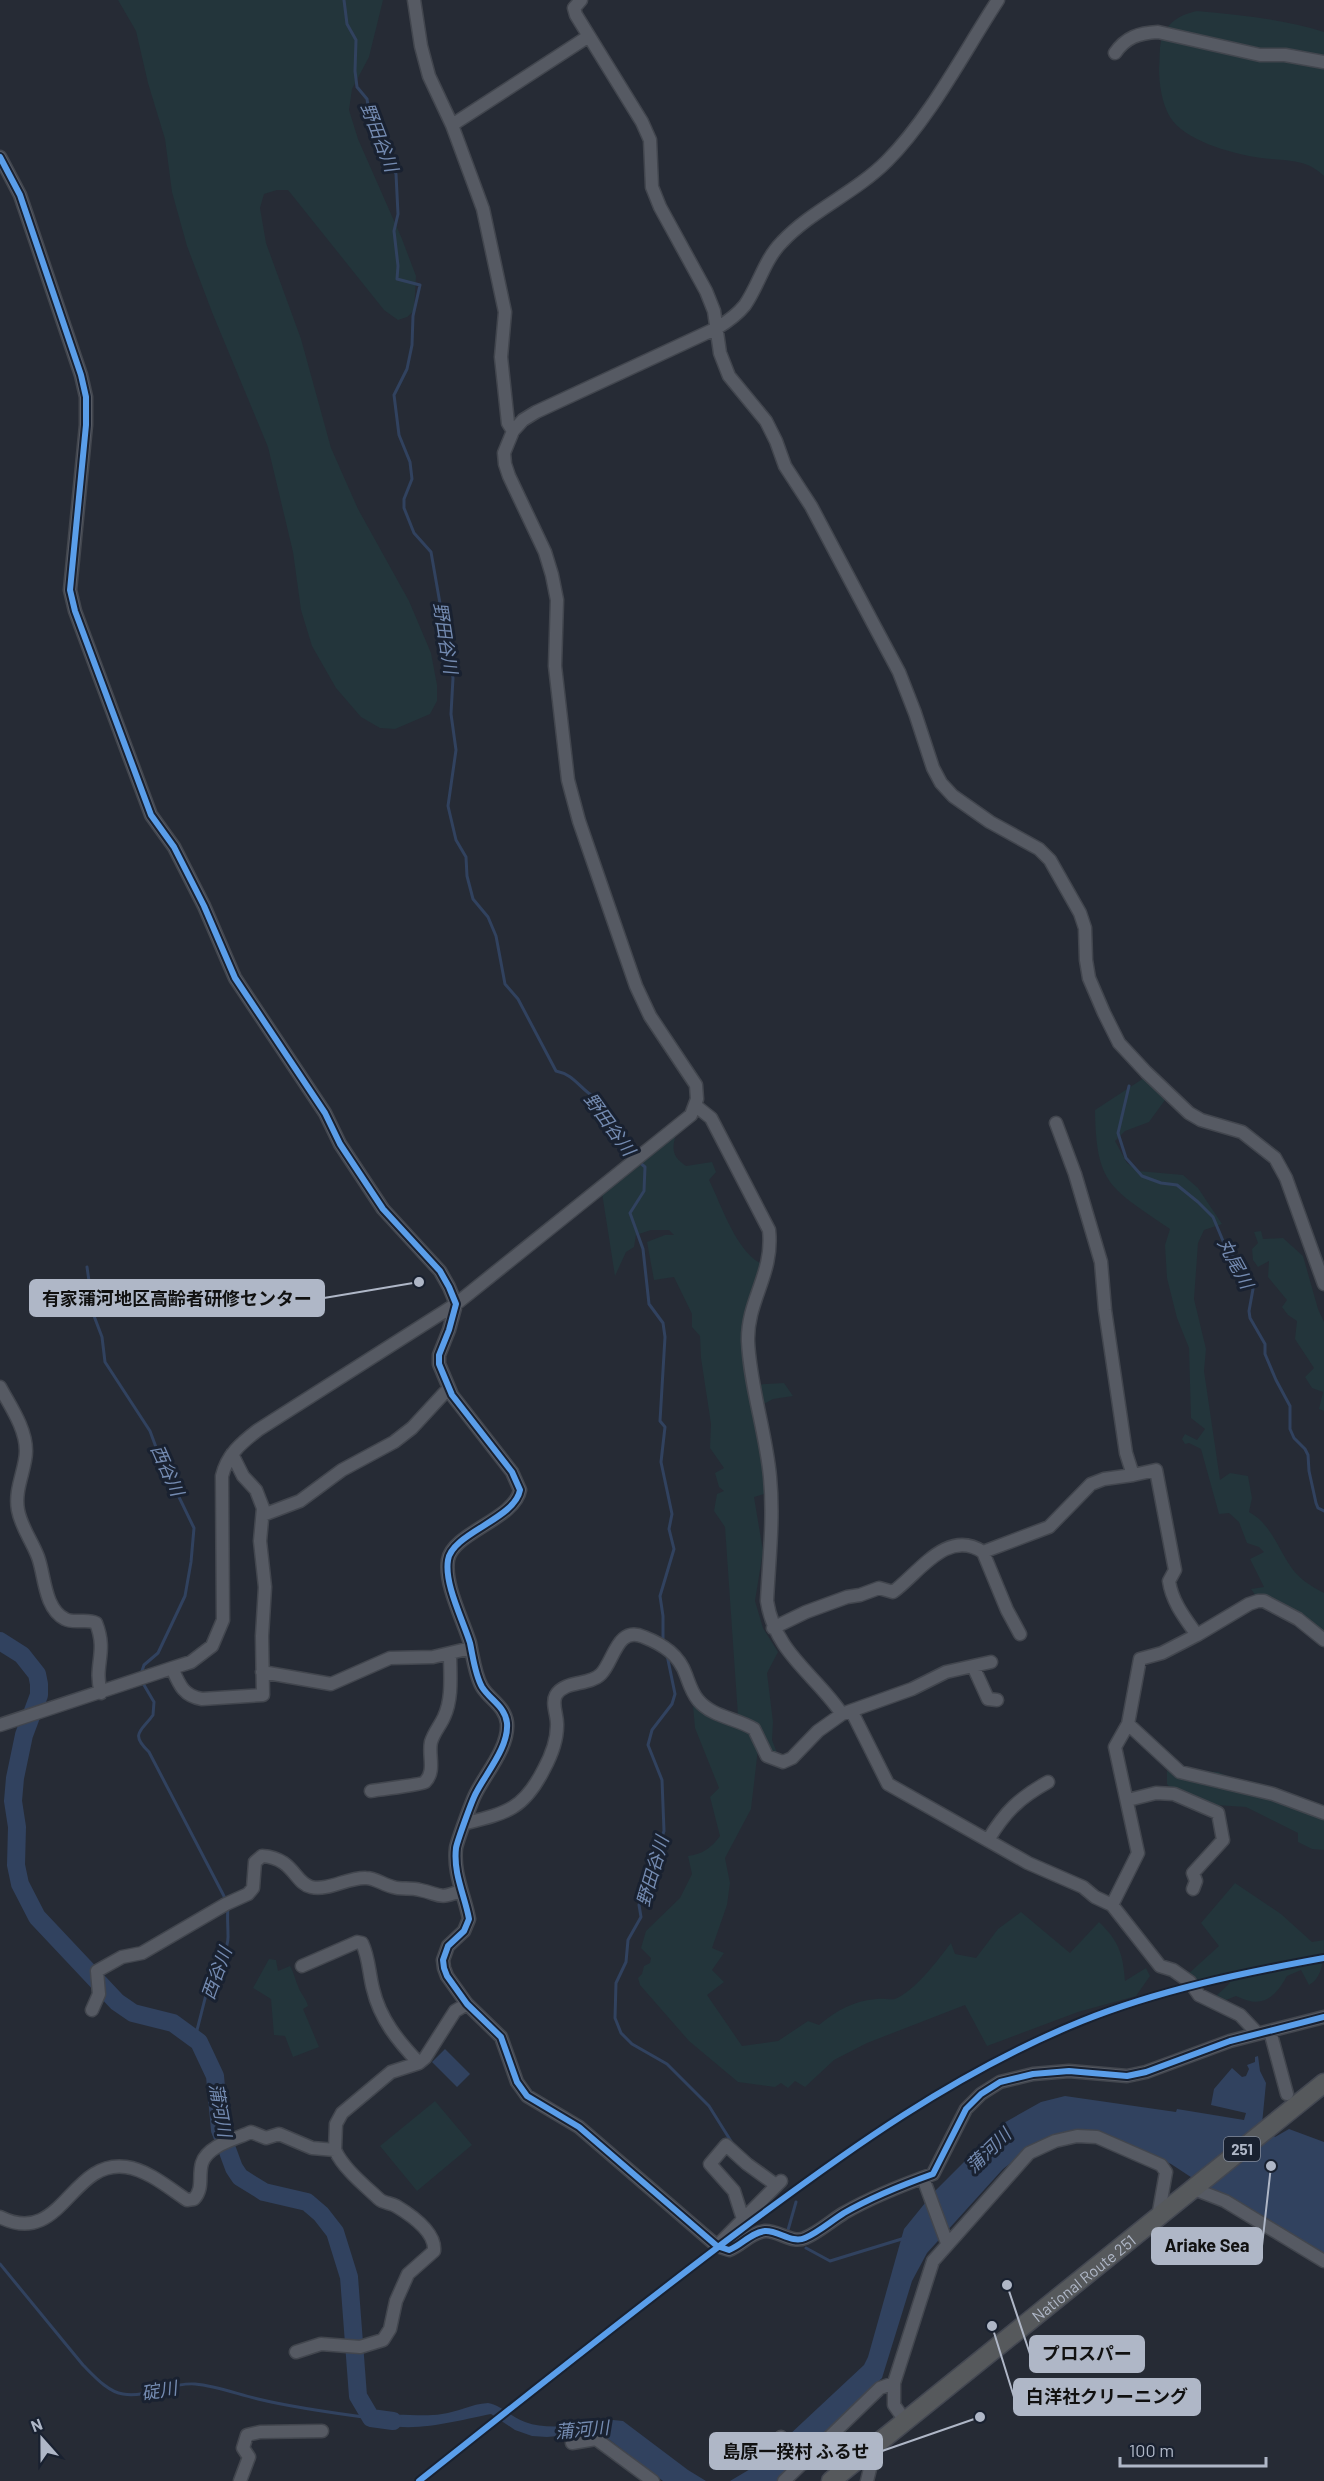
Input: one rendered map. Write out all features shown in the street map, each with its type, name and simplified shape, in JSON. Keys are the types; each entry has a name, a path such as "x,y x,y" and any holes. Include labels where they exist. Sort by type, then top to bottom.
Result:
{"highway":[{"name":"251","path":"1195,2188 1324,2083"},
{"name":"National Route 251","path":"831,2481 1195,2188"}],"street":[{"path":"414,0 421,46 429,76 452,126 483,209 503,299 505,326 501,357 508,423 513,431"},
{"path":"581,0 574,10 642,122 650,141 652,187 660,207 706,291 714,311 720,353 729,375 766,421 785,466 811,506 898,672 915,713 933,768 941,783 953,796 990,822 1039,849 1050,860 1080,913 1085,928 1089,978 1119,1043 1189,1113 1201,1120 1242,1132 1275,1158 1286,1178 1324,1284"},
{"path":"0,1725 191,1662 203,1654 212,1646 224,1620 222,1476 232,1454 258,1430 456,1304 691,1115 696,1106 697,1091 694,1079 650,1016 636,986 579,821 568,780 555,666 557,600 545,552 518,498 505,464 504,453 513,431 523,420 536,412 730,320 744,305 768,260 781,243 800,226 886,162 909,136 998,0"},
{"path":"1115,53 1122,43 1131,37 1142,33 1158,32 1260,55 1285,55 1324,62"},
{"path":"452,126 589,36"},
{"path":"0,157 20,195 81,375 86,397 86,425 70,590 75,611 151,814 174,847 204,906 235,978 325,1113 340,1144 382,1209 440,1271 449,1287 456,1304 439,1355 439,1364 448,1389 512,1472 520,1490 514,1504 456,1546 448,1560 452,1591 471,1648 480,1685 504,1712 506,1733 500,1751 474,1795 456,1847 460,1891 468,1912 468,1925 448,1946 443,1960 447,1976 467,2004 501,2037 517,2082 527,2096 579,2127 717,2246 729,2250 753,2235 770,2231 795,2239 806,2238 846,2212 936,2170 966,2109 981,2094 1000,2082 1033,2074 1069,2071 1127,2076 1146,2072 1230,2041 1324,2017"},
{"path":"696,1106 711,1118 769,1230 771,1248 768,1267 754,1301 748,1341 770,1475 772,1519 767,1601 773,1628 784,1647 847,1713 888,1784 1028,1863 1083,1887 1095,1897 1112,1905 1160,1966 1173,1970 1190,1982 1199,1995 1240,2015 1264,2033 1287,2094"},
{"path":"1056,1123 1076,1174 1101,1262 1105,1310 1126,1453 1133,1475"},
{"path":"0,1387 18,1420 26,1451 18,1492 18,1510 28,1538 38,1556 47,1593 56,1612 66,1620 96,1623 102,1638 102,1654 97,1677 101,1693"},
{"path":"263,1515 300,1501 342,1470 394,1442 412,1428 448,1389"},
{"path":"172,1668 186,1694 202,1699 263,1695 265,1587 260,1541 263,1515 260,1498 243,1476 232,1454"},
{"path":"983,1552 1049,1527 1091,1484 1156,1470 1175,1570 1169,1581 1170,1591 1197,1635"},
{"path":"773,1628 806,1612 847,1597 860,1596 879,1588 893,1592 933,1556 952,1547 969,1545 983,1552 1007,1610 1020,1634"},
{"path":"1112,1905 1138,1853 1115,1747 1128,1724 1140,1659 1162,1653 1258,1601 1264,1601 1298,1619 1324,1640"},
{"path":"466,1823 513,1808 524,1801 534,1788 551,1756 558,1725 554,1699 559,1691 601,1674 618,1643 636,1635 643,1636 669,1650 682,1664 698,1700 716,1713 754,1729 767,1755 783,1762 792,1758 818,1731 847,1713 912,1689 946,1672 991,1662"},
{"path":"262,1672 331,1684 390,1658 433,1657 471,1648"},
{"path":"371,1791 422,1784 432,1771 431,1742 444,1716 450,1693 450,1653"},
{"path":"973,1666 984,1694 988,1699 997,1700"},
{"path":"1128,1724 1180,1772 1273,1794 1324,1813"},
{"path":"988,1840 1010,1809 1024,1796 1048,1782"},
{"path":"1128,1800 1156,1793 1174,1794 1218,1813 1223,1840 1193,1873 1196,1881 1193,1889"},
{"path":"92,2010 99,1994 97,1971 122,1957 142,1953 248,1894 253,1888 255,1862 262,1856 271,1856 286,1863 303,1882 313,1887 368,1878 395,1888 420,1889 437,1896 447,1896 460,1891"},
{"path":"302,1966 357,1942 362,1943 376,2000 395,2038 419,2063"},
{"path":"296,2352 321,2344 360,2347 382,2340 390,2329 396,2301 408,2274 434,2251 435,2244 427,2230 395,2205 380,2200 339,2160 335,2150 336,2124 342,2113 391,2072 419,2063 425,2058 455,2011 467,2004"},
{"path":"0,2217 8,2221 27,2224 52,2215 91,2175 111,2167 128,2167 154,2178 187,2200 194,2199 200,2193 202,2162 217,2147 251,2132 266,2138 279,2134 312,2148 335,2150"},
{"path":"906,2422 894,2405 894,2383 933,2261 944,2238 1029,2152 1055,2141 1077,2136 1097,2137 1161,2165 1166,2172 1158,2218"},
{"path":"717,2246 779,2183 747,2164 726,2145 710,2164 734,2191 743,2219"},
{"path":"923,2178 944,2238"},
{"path":"1195,2188 1225,2201 1324,2261"},
{"path":"784,2481 880,2388 894,2383"},
{"path":"240,2481 249,2457 243,2448 247,2435 260,2432 322,2432"},
{"path":"572,2443 596,2439 652,2481"},
{"path":"782,2439 804,2462"},
{"path":"867,2481 873,2457 872,2448"}],"shaded area":[{"path":"118,0 383,0 369,57 352,89 349,110 358,139 416,276 414,311 398,320 384,310 288,190 277,190 264,194 260,208 266,243 301,339 331,448 358,509 409,601 431,653 437,685 437,701 430,714 395,729 380,728 361,717 336,688 312,646 301,610 293,552 268,447 187,246 172,192 165,139 148,83 136,31"},
{"path":"1197,11 1277,21 1324,32 1324,176 1308,165 1221,149 1196,139 1170,117 1163,100 1160,81 1161,41 1166,29 1174,21"},
{"path":"1144,1078 1165,1100 1149,1122 1125,1131 1115,1141 1127,1163 1138,1171 1183,1175 1198,1188 1222,1224 1204,1230 1198,1243 1194,1299 1206,1349 1204,1371 1220,1480 1230,1473 1248,1476 1252,1498 1249,1512 1268,1529 1297,1575 1324,1593 1324,1637 1256,1596 1251,1589 1264,1587 1250,1559 1264,1552 1259,1547 1247,1543 1239,1522 1229,1513 1219,1514 1201,1449 1189,1443 1185,1444 1182,1439 1185,1434 1197,1440 1205,1429 1191,1418 1189,1348 1177,1318 1167,1278 1165,1245 1170,1229 1134,1204 1111,1183 1099,1155 1096,1135 1095,1110"},
{"path":"676,1135 674,1153 686,1166 712,1162 716,1172 709,1180 731,1228 747,1252 755,1260 765,1265 749,1303 749,1385 784,1383 793,1396 773,1399 753,1410 765,1468 767,1493 754,1497 763,1551 755,1601 763,1628 778,1652 767,1673 773,1722 772,1740 779,1758 758,1749 751,1809 725,1858 730,1883 727,1905 712,1948 724,1953 712,1970 724,1982 707,1995 742,2046 778,2041 808,2021 819,2025 853,2004 868,2000 895,1999 903,1995 926,1974 951,1943 955,1954 976,1958 998,1929 1021,1912 1070,1953 1099,1922 1119,1948 1125,1981 1146,1968 1150,1976 1136,1996 1078,2012 987,2046 965,2005 867,2043 834,2060 805,2087 795,2081 788,2088 781,2083 775,2087 738,2082 689,2041 640,1985 638,1978 644,1966 650,1963 651,1958 641,1948 646,1931 680,1898 692,1874 688,1856 706,1850 720,1836 710,1797 719,1788 695,1728 693,1706 713,1720 735,1727 738,1716 725,1527 714,1511 717,1494 724,1491 719,1487 715,1473 724,1468 710,1448 711,1424 700,1336 692,1327 692,1314 674,1277 654,1280 647,1242 665,1235 674,1235 669,1230 651,1230 636,1235 634,1247 626,1252 615,1276 602,1193"},
{"path":"1261,1231 1263,1239 1283,1238 1303,1256 1324,1322 1324,1411 1319,1409 1323,1392 1312,1388 1305,1377 1314,1368 1295,1339 1297,1321 1282,1307 1287,1300 1268,1277 1269,1261 1258,1267 1253,1260 1252,1249 1258,1243 1254,1232"},
{"path":"1167,1770 1218,1772 1324,1817 1324,1850 1312,1849 1298,1842 1298,1833 1246,1807 1185,1803 1167,1784"},
{"path":"1235,1883 1281,1914 1312,1942 1324,1940 1322,1965 1318,1977 1309,1985 1301,1970 1287,1976 1272,1996 1260,2001 1253,2002 1236,1996 1221,2002 1216,1996 1230,1983 1222,1976 1211,1979 1197,1989 1187,1975 1219,1946 1201,1923"},
{"path":"269,1959 276,1960 278,1971 290,1966 307,2003 308,2006 303,2009 319,2047 293,2057 285,2036 274,2035 271,1999 253,1988"},
{"path":"435,2101 472,2145 417,2191 380,2146"}],"water":[{"path":"445,2049 470,2074 457,2087 432,2062"},
{"path":"1258,2056 1260,2071 1266,2083 1262,2124 1275,2137 1289,2129 1324,2142 1324,2254 1206,2187 1171,2164 1106,2134 1090,2131 1057,2135 1037,2143 1003,2169 927,2253 912,2281 882,2378 777,2481 730,2481 757,2465 864,2365 904,2229 934,2192 1002,2124 1041,2102 1065,2096 1176,2112 1177,2109 1244,2120 1246,2113 1211,2105 1214,2089 1232,2068 1242,2077 1246,2076 1249,2069 1247,2065 1255,2062 1255,2057"},
{"path":"488,2403 520,2420 535,2425 557,2427 613,2420 623,2421 706,2481 663,2481 606,2437 589,2433 532,2436 515,2430 491,2414 430,2426 413,2427 383,2424 371,2418 388,2415 442,2414"}],"waterway":[{"name":"野田谷川","path":"344,0 347,24 356,40 357,87 367,99 371,124 381,150 396,174 398,214 394,231 398,266 397,279 420,285 413,316 412,345 407,369 394,395 399,435 410,462 412,479 404,499 404,508 414,533 431,552 453,678 451,714 456,750 448,806 456,840 466,857 467,876 473,899 488,917 496,936 505,984 518,999 556,1071 572,1078 594,1097 608,1116 625,1148 633,1157"},
{"name":"丸尾川","path":"1129,1086 1118,1133 1126,1158 1142,1176 1161,1183 1177,1185 1198,1202 1213,1217 1226,1248 1242,1267 1245,1280 1253,1289 1250,1318 1265,1344 1265,1354 1290,1406 1290,1429 1294,1438 1308,1455 1316,1503 1318,1508 1324,1511"},
{"name":"野田谷川","path":"638,1161 645,1167 644,1191 630,1213 643,1249 649,1304 663,1323 665,1337 660,1421 665,1427 661,1462 672,1514 669,1529 674,1549 660,1596 663,1643"},
{"name":"西谷川","path":"87,1267 94,1316 102,1337 105,1362 150,1431 160,1458 194,1528 185,1596 158,1653 144,1665 141,1674"},
{"name":"蒲河川","path":"0,1641 22,1655 37,1674 39,1684 39,1695 24,1735 15,1778 13,1801 17,1827 16,1865 20,1884 37,1917 117,2002 133,2013 173,2023 199,2042 215,2076 220,2130 234,2168 240,2177 264,2192 307,2202 321,2214 335,2232 349,2277 358,2396 371,2418 393,2421"},
{"name":"野田谷川","path":"667,1655 675,1694 672,1704 652,1730 648,1745 662,1780 664,1831 639,1905 641,1917 628,1940 626,1962 616,1983 615,2018 621,2033 632,2044 667,2064 709,2106 734,2146"},
{"name":"西谷川","path":"144,1685 154,1702 153,1715 139,1732 140,1740 149,1752 226,1900"},
{"name":"西谷川","path":"195,2038 210,1979 227,1946 228,1906"},
{"name":"野田谷川","path":"788,2230 796,2202"},
{"name":"野田谷川","path":"806,2248 830,2261 905,2238"},
{"name":"碇川","path":"0,2264 83,2365 102,2383 117,2393 141,2394 177,2385 195,2384 286,2405 371,2418"}],"cycle path":[{"path":"0,157 20,195 81,375 86,397 86,425 70,590 75,611 151,815 174,847 204,906 235,978 325,1113 340,1144 383,1209 440,1271 449,1287 456,1304 439,1355 439,1364 452,1395 512,1472 520,1490 516,1500 507,1509 460,1542 452,1550 448,1560 451,1591 470,1643 474,1666 485,1692 506,1717 507,1732 496,1760 474,1797 457,1844 456,1867 469,1919 464,1931 448,1946 443,1960 447,1976 467,2004 501,2037 517,2082 527,2096 579,2127 717,2246 729,2250 755,2234 765,2231 795,2239 805,2238 865,2202 933,2174 966,2109 981,2094 1000,2082 1033,2074 1069,2071 1127,2076 1146,2072 1230,2041 1324,2017"},
{"path":"419,2481 618,2324 779,2202 861,2143 946,2089 1035,2041 1111,2010 1171,1991 1324,1958"}],"place":[{"name":"有家蒲河地区高齢者研修センター","path":"419,1282"},
{"name":"Ariake Sea","path":"1271,2166"},
{"name":"プロスパー","path":"1007,2285"},
{"name":"白洋社クリーニング","path":"992,2326"},
{"name":"島原一揆村 ふるせ","path":"980,2417"}]}
